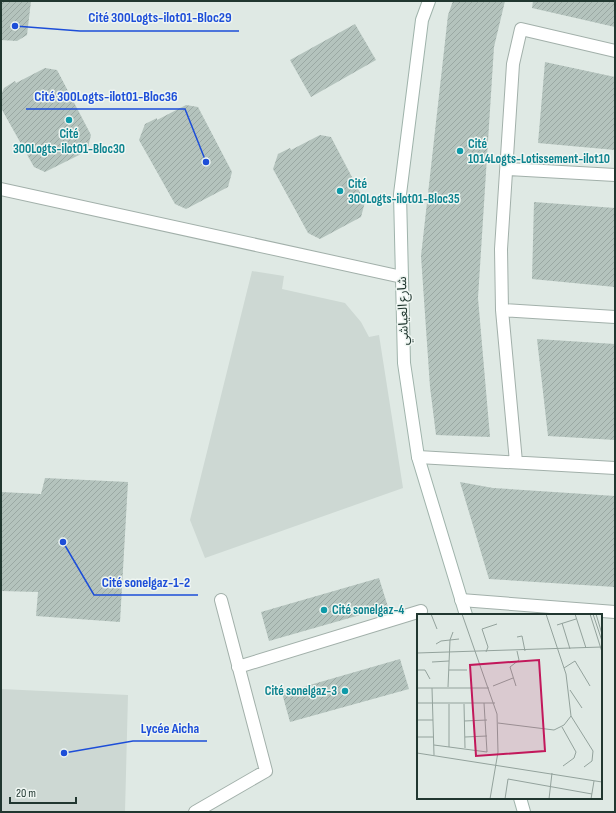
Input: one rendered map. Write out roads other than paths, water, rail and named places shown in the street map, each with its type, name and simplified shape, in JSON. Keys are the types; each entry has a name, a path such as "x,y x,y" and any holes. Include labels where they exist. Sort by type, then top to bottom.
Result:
{"street":[{"name":"شارع العياشي","path":"429,1 422,20 400,194 404,363 418,457 466,614"},
{"path":"516,462 502,310 501,249 513,64 521,28 615,51"},
{"path":"507,169 615,174"},
{"path":"1,190 402,277"},
{"path":"502,310 615,317"},
{"path":"418,457 615,468"},
{"path":"195,812 266,771 221,600"},
{"path":"461,600 615,612"},
{"path":"238,667 421,611"},
{"path":"520,799 524,812"}],"place":[{"name":"Cité 300Logts-ilot01-Bloc29","path":"15,26"},
{"name":"Cité 300Logts-ilot01-Bloc30","path":"69,120"},
{"name":"Cité 1014Logts-Lotissement-ilot10","path":"460,151"},
{"name":"Cité 300Logts-ilot01-Bloc36","path":"206,162"},
{"name":"Cité 300Logts-ilot01-Bloc35","path":"340,191"},
{"name":"Cité sonelgaz-1-2","path":"63,542"},
{"name":"Cité sonelgaz-4","path":"324,610"},
{"name":"Cité sonelgaz-3","path":"345,691"},
{"name":"Lycée Aicha","path":"64,753"}]}
